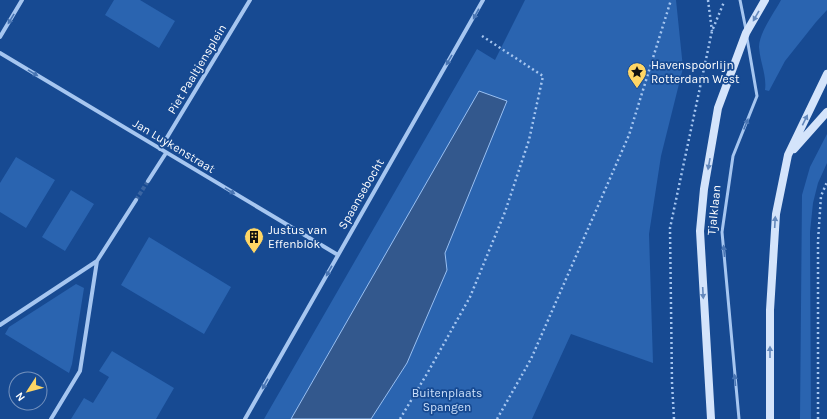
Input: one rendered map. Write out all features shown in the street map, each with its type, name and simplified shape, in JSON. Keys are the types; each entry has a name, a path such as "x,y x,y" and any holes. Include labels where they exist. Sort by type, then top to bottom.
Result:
{"main road":[{"name":"Tjalklaan","path":"710,419 700,231 704,189 718,108 746,33 765,0"},
{"path":"770,419 770,310 776,214 788,155 827,74"},
{"path":"788,155 827,112"}],"street":[{"path":"0,37 22,0"},
{"name":"Piet Paaltjensplein","path":"160,149 250,0"},
{"name":"Spaansebocht","path":"245,419 484,0"},
{"name":"Jan Luykenstraat","path":"0,53 338,255"},
{"path":"148,181 166,152"},
{"path":"51,419 80,371 97,261 136,200"},
{"path":"0,325 97,261"}],"lane":[{"path":"740,0 746,33"},
{"name":"Tjalklaan","path":"739,419 722,232 733,156 757,96 746,33"}],"path":[{"path":"497,419 531,359 629,135 671,0"},
{"path":"708,0 712,31"},
{"path":"400,419 470,297 505,212 529,140 543,76 468,27"},
{"path":"818,419 818,241 821,196 827,182"}],"green space":[{"path":"114,0 140,0 175,21 159,48 105,15"},
{"name":"Buitenplaats Spangen","path":"525,0 676,0 683,68 661,156 649,234 653,363 571,334 532,419 371,419 407,363 447,270 445,253 333,345 291,419 264,419 477,49 495,60"},
{"path":"781,0 827,0 827,10 785,61 769,91 765,90 765,79 759,47 764,29"},
{"path":"827,134 827,163 818,183 813,203 810,232 811,419 800,419 802,195 810,167"},
{"path":"16,157 55,180 26,228 0,212 0,183"},
{"path":"71,190 94,204 65,251 42,237"},
{"path":"149,237 231,287 204,334 121,285"},
{"path":"76,284 84,288 72,364 69,373 5,334 9,327"},
{"path":"112,351 174,388 156,419 71,419 84,398 93,403 109,377 99,371"}],"shaded area":[{"path":"479,91 507,101 445,253 447,270 407,363 371,419 291,419"}],"tunnel":[{"path":"136,200 148,181"}],"place":[{"name":"Havenspoorlijn Rotterdam West","path":"637,89"},
{"name":"Justus van Effenblok","path":"254,254"}]}
